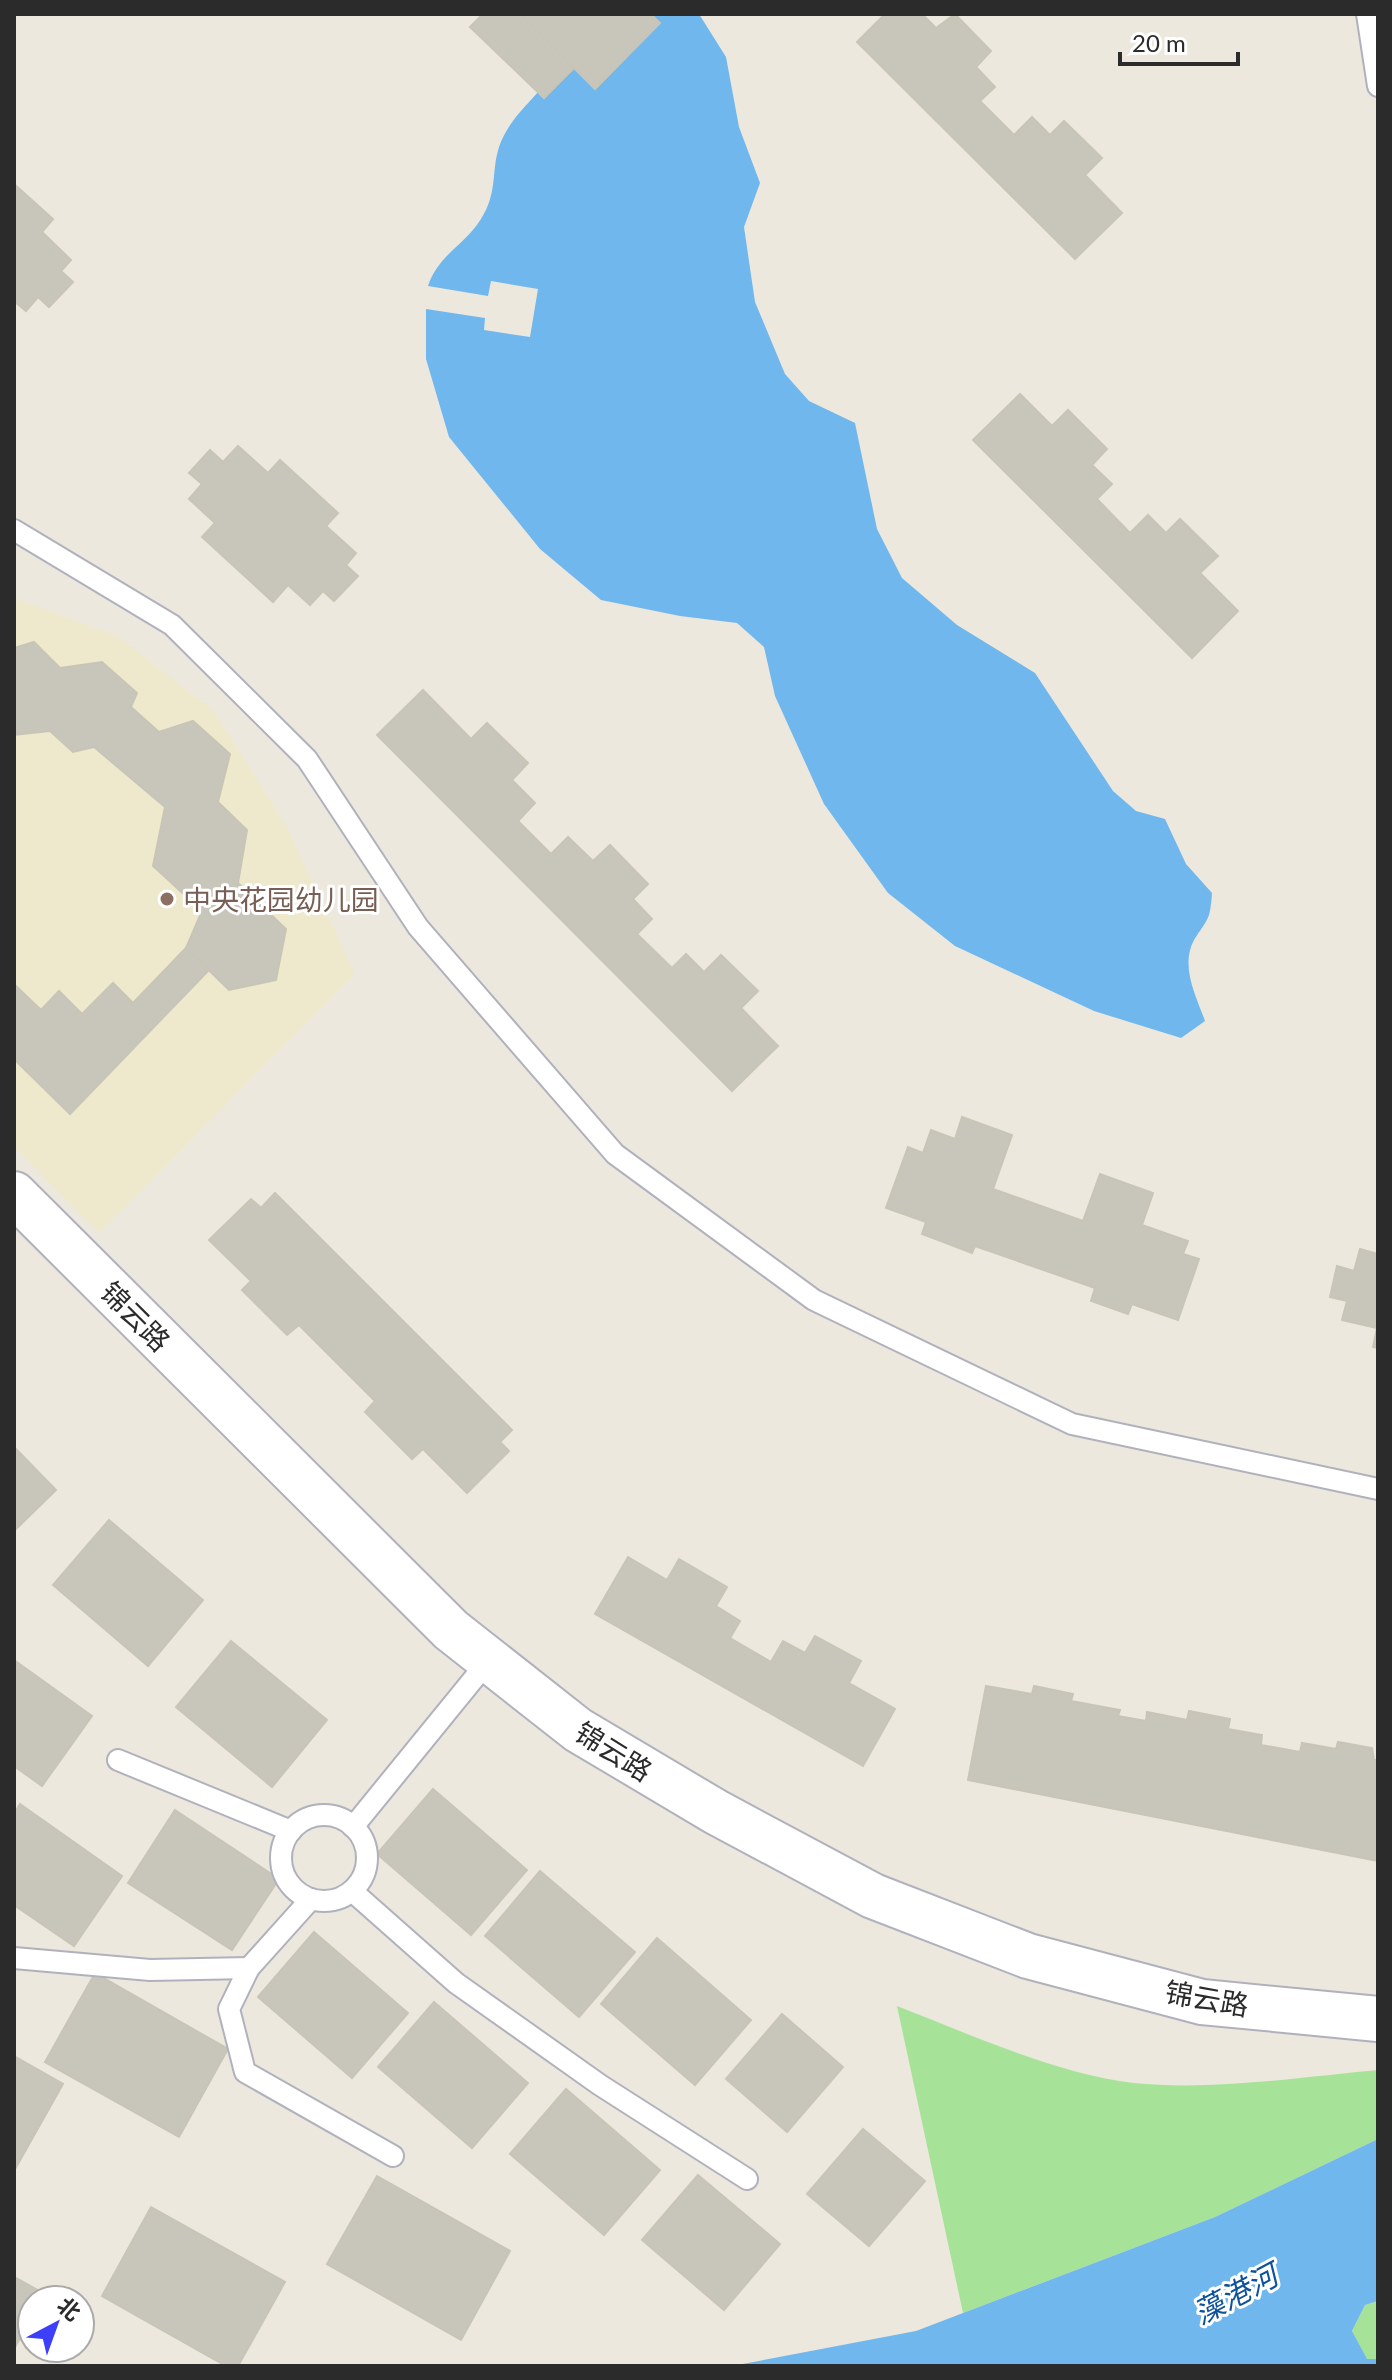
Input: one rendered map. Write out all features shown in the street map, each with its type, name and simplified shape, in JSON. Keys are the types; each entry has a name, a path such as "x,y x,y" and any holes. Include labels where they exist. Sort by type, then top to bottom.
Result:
{"street":[{"name":"锦云路","path":"14,1194 451,1630 578,1730 716,1812 873,1896 1028,1956 1202,2002 1378,2019"}],"lane":[{"path":"1367,14 1378,86"},
{"path":"14,530 172,625 307,759 418,927 615,1154 814,1300 1072,1424 1378,1489"},
{"path":"353,1827 489,1660"},
{"path":"118,1760 291,1831"},
{"path":"328,1815 353,1827 362,1838 366,1867 352,1891 339,1899 311,1899 297,1892 282,1869 281,1856 291,1831 301,1821 328,1815"},
{"path":"352,1891 456,1983 600,2085 747,2179"},
{"path":"311,1899 249,1968 229,2009 245,2072 393,2156"},
{"path":"14,1958 150,1970 249,1968"}],"shaded area":[{"name":"中央花园幼儿园","path":"14,598 118,636 214,711 286,825 355,974 99,1233 14,1146"}],"green space":[{"path":"897,2006 1044,2062 1134,2083 1225,2084 1378,2070 1378,2139 1215,2217 963,2313"},
{"path":"1378,2301 1378,2359 1367,2360 1352,2331 1365,2305"}],"water":[{"path":"651,14 699,14 726,57 739,127 760,183 744,227 755,302 785,374 809,401 855,423 877,529 902,578 957,625 1035,673 1113,791 1136,811 1165,819 1186,864 1212,893 1209,914 1194,940 1189,960 1191,981 1205,1021 1181,1038 1094,1011 955,946 888,893 824,804 775,696 764,647 737,623 680,616 601,600 540,549 449,437 426,359 426,309 485,318 484,330 530,337 538,289 491,281 488,296 428,286 433,275 481,219 492,191 499,147 521,111 538,92 544,98 574,68 595,88 660,23"},
{"name":"藻港河","path":"1378,2139 1378,2301 1365,2305 1352,2331 1367,2359 1378,2359 1378,2366 732,2366 916,2331 1215,2217"}],"building":[{"path":"483,14 520,14 574,68 544,98 470,27"},
{"path":"520,14 651,14 660,23 595,89"},
{"path":"885,14 922,14 936,28 955,14 991,51 976,67 995,87 980,101 1014,135 1032,117 1050,135 1064,121 1102,158 1085,175 1122,213 1075,259 857,42"},
{"path":"14,184 53,219 42,232 71,260 61,271 73,282 49,307 38,297 26,311 14,301"},
{"path":"1020,394 1052,426 1068,410 1107,449 1092,465 1112,484 1097,499 1130,533 1148,515 1166,533 1180,519 1218,556 1200,573 1238,611 1192,658 973,440"},
{"path":"238,446 268,473 280,460 338,513 326,526 356,553 346,565 358,576 334,601 323,591 310,605 288,585 273,602 202,537 215,523 189,499 202,484 189,473 210,450 223,462"},
{"path":"34,642 60,668 102,662 137,693 131,707 159,732 193,721 230,754 218,802 247,830 238,883 286,929 276,980 229,990 186,948 202,911 153,866 165,807 94,747 73,752 50,731 14,735 14,648"},
{"path":"423,690 471,739 487,723 528,763 512,780 535,803 518,821 551,854 568,837 593,861 610,845 648,884 633,899 652,919 637,934 672,968 686,954 704,972 721,955 758,991 741,1008 778,1046 732,1091 377,735"},
{"path":"186,948 209,970 70,1114 14,1059 14,984 41,1010 59,991 82,1014 113,983 133,1003"},
{"path":"962,1117 1012,1135 993,1189 1083,1221 1100,1174 1153,1193 1142,1225 1188,1241 1183,1254 1199,1259 1178,1320 1132,1304 1128,1314 1091,1301 1095,1288 975,1246 972,1253 922,1234 926,1222 886,1208 908,1147 923,1153 931,1130 955,1139"},
{"path":"275,1193 512,1430 500,1442 509,1451 467,1493 423,1449 412,1459 365,1412 375,1401 299,1325 287,1335 242,1290 251,1281 209,1240 251,1199 261,1208"},
{"path":"1360,1249 1378,1254 1378,1348 1373,1347 1377,1328 1342,1320 1347,1301 1330,1297 1337,1266 1354,1271"},
{"path":"14,1447 56,1490 14,1531"},
{"path":"109,1520 203,1600 148,1666 53,1585"},
{"path":"628,1557 667,1580 679,1559 727,1587 716,1606 740,1621 730,1638 771,1662 783,1641 805,1653 815,1636 861,1661 849,1683 895,1709 863,1766 595,1614"},
{"path":"231,1641 327,1720 272,1787 176,1707"},
{"path":"14,1660 92,1716 42,1786 14,1766"},
{"path":"986,1686 1032,1694 1034,1686 1073,1694 1071,1701 1120,1710 1118,1716 1146,1721 1147,1712 1187,1720 1189,1711 1230,1719 1228,1729 1262,1735 1261,1745 1300,1752 1302,1743 1336,1749 1338,1742 1372,1748 1374,1760 1378,1760 1378,1861 968,1780"},
{"path":"433,1789 527,1870 471,1935 377,1854"},
{"path":"20,1804 122,1876 74,1946 14,1905 14,1814"},
{"path":"175,1810 279,1879 232,1950 128,1883"},
{"path":"540,1871 635,1952 579,2017 485,1936"},
{"path":"314,1932 408,2013 352,2078 258,1997"},
{"path":"657,1938 751,2020 695,2085 601,2004"},
{"path":"95,1973 228,2049 179,2137 45,2062"},
{"path":"434,2002 528,2083 472,2148 378,2067"},
{"path":"782,2014 843,2067 787,2132 726,2079"},
{"path":"14,2056 63,2084 14,2171"},
{"path":"566,2089 660,2170 604,2235 510,2154"},
{"path":"863,2129 925,2181 869,2246 807,2194"},
{"path":"698,2175 780,2244 724,2310 642,2240"},
{"path":"377,2176 510,2251 461,2340 327,2264"},
{"path":"151,2207 285,2282 238,2366 226,2366 102,2296"},
{"path":"14,2277 27,2284 16,2284 14,2349"}],"place":[{"name":"中央花园幼儿园","path":"167,899"}]}
